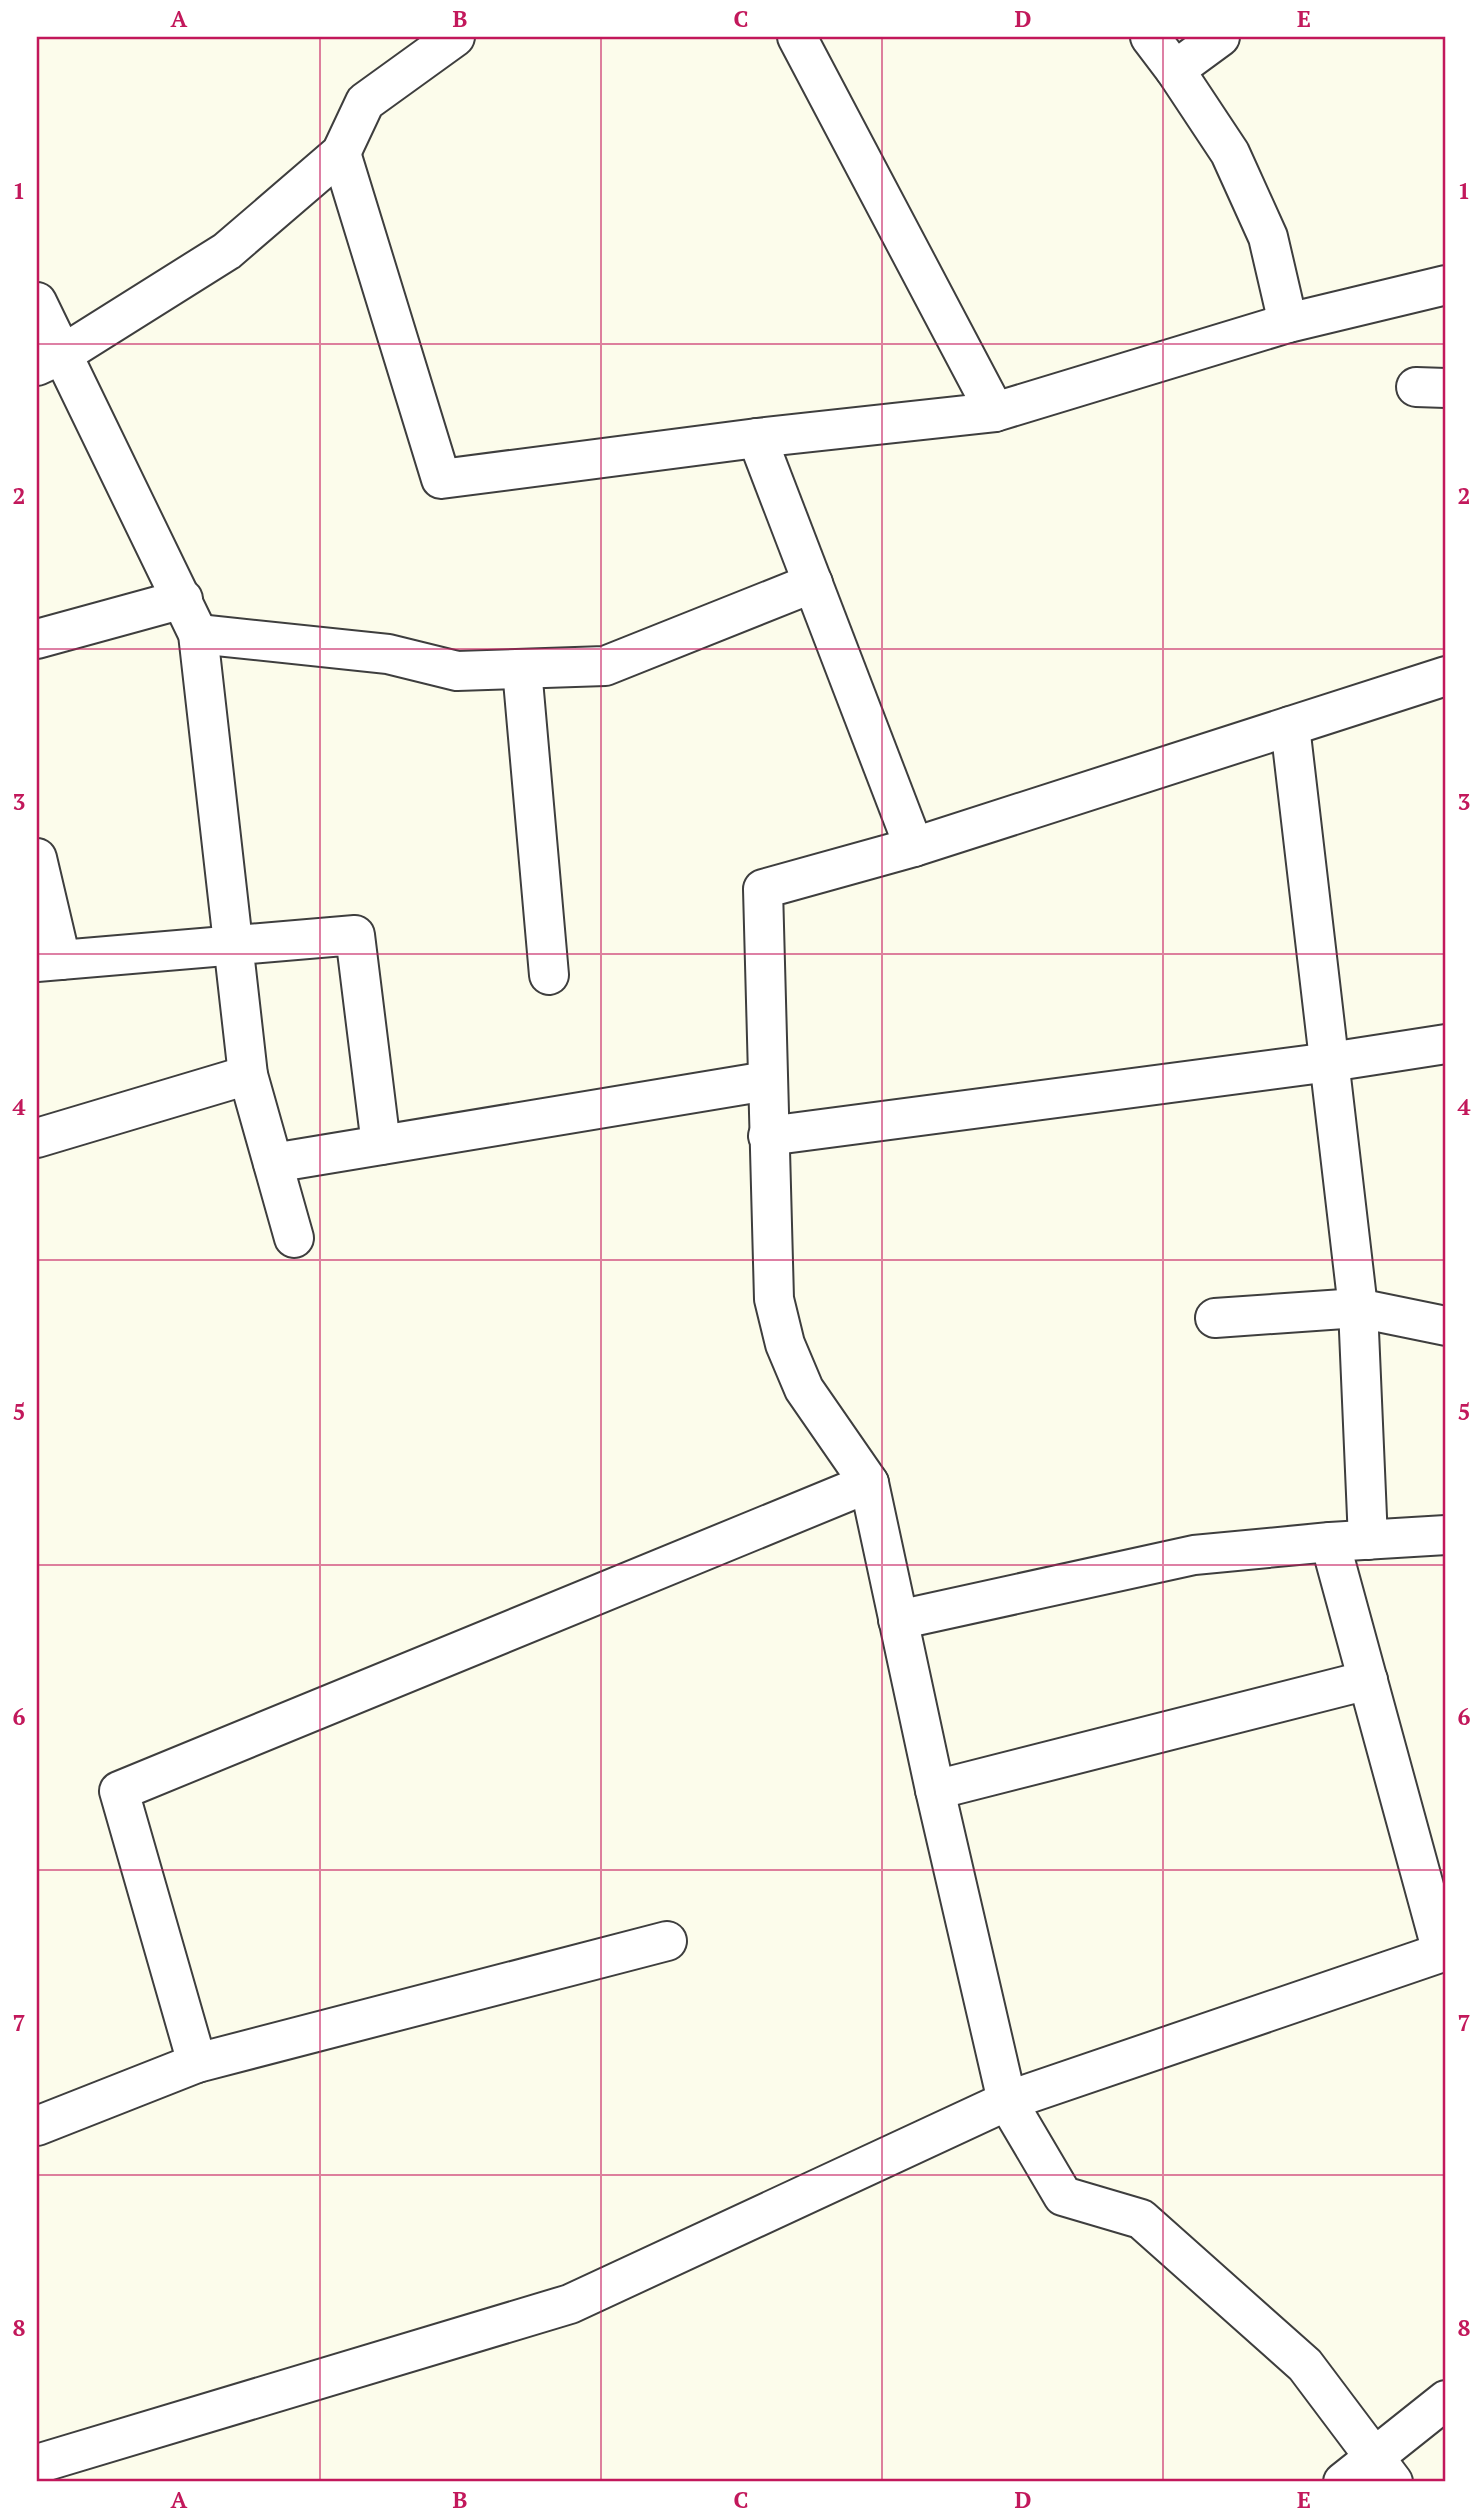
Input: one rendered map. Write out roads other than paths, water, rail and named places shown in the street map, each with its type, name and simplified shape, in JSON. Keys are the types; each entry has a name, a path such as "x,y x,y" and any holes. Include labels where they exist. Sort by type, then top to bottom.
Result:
{"street":[{"path":"50,360 227,251 341,153 365,103 455,37"},
{"path":"797,37 995,412"},
{"path":"1150,37 1230,153 1268,237 1288,323"},
{"path":"1175,70 1220,37"},
{"path":"341,153 441,479 757,438 995,412 1288,323 1446,285"},
{"path":"37,302 50,360 183,599 198,634 248,1075 293,1238"},
{"path":"757,438 914,847"},
{"path":"198,634 388,654 457,671 605,666 813,583"},
{"path":"37,639 183,599"},
{"path":"522,668 549,975"},
{"path":"1384,2469 1306,2365 1141,2218 1063,2196 1007,2101 935,1790 869,1483 804,1389 785,1344 774,1298 763,889 914,847 1446,676"},
{"path":"1290,726 1358,1308 1368,1540"},
{"path":"37,858 49,961 355,935 381,1145"},
{"path":"768,1136 1330,1062 1446,1044"},
{"path":"37,1138 248,1075"},
{"path":"273,1163 767,1081"},
{"path":"1215,1318 1358,1308 1446,1326"},
{"path":"197,2063 119,1791 869,1483"},
{"path":"898,1620 1194,1555 1330,1542 1446,1535"},
{"path":"37,2464 570,2304 1007,2101 1444,1952 1330,1542"},
{"path":"935,1790 1368,1681"},
{"path":"37,2126 197,2063 667,1941"},
{"path":"1343,2482 1384,2469 1446,2400"}]}
